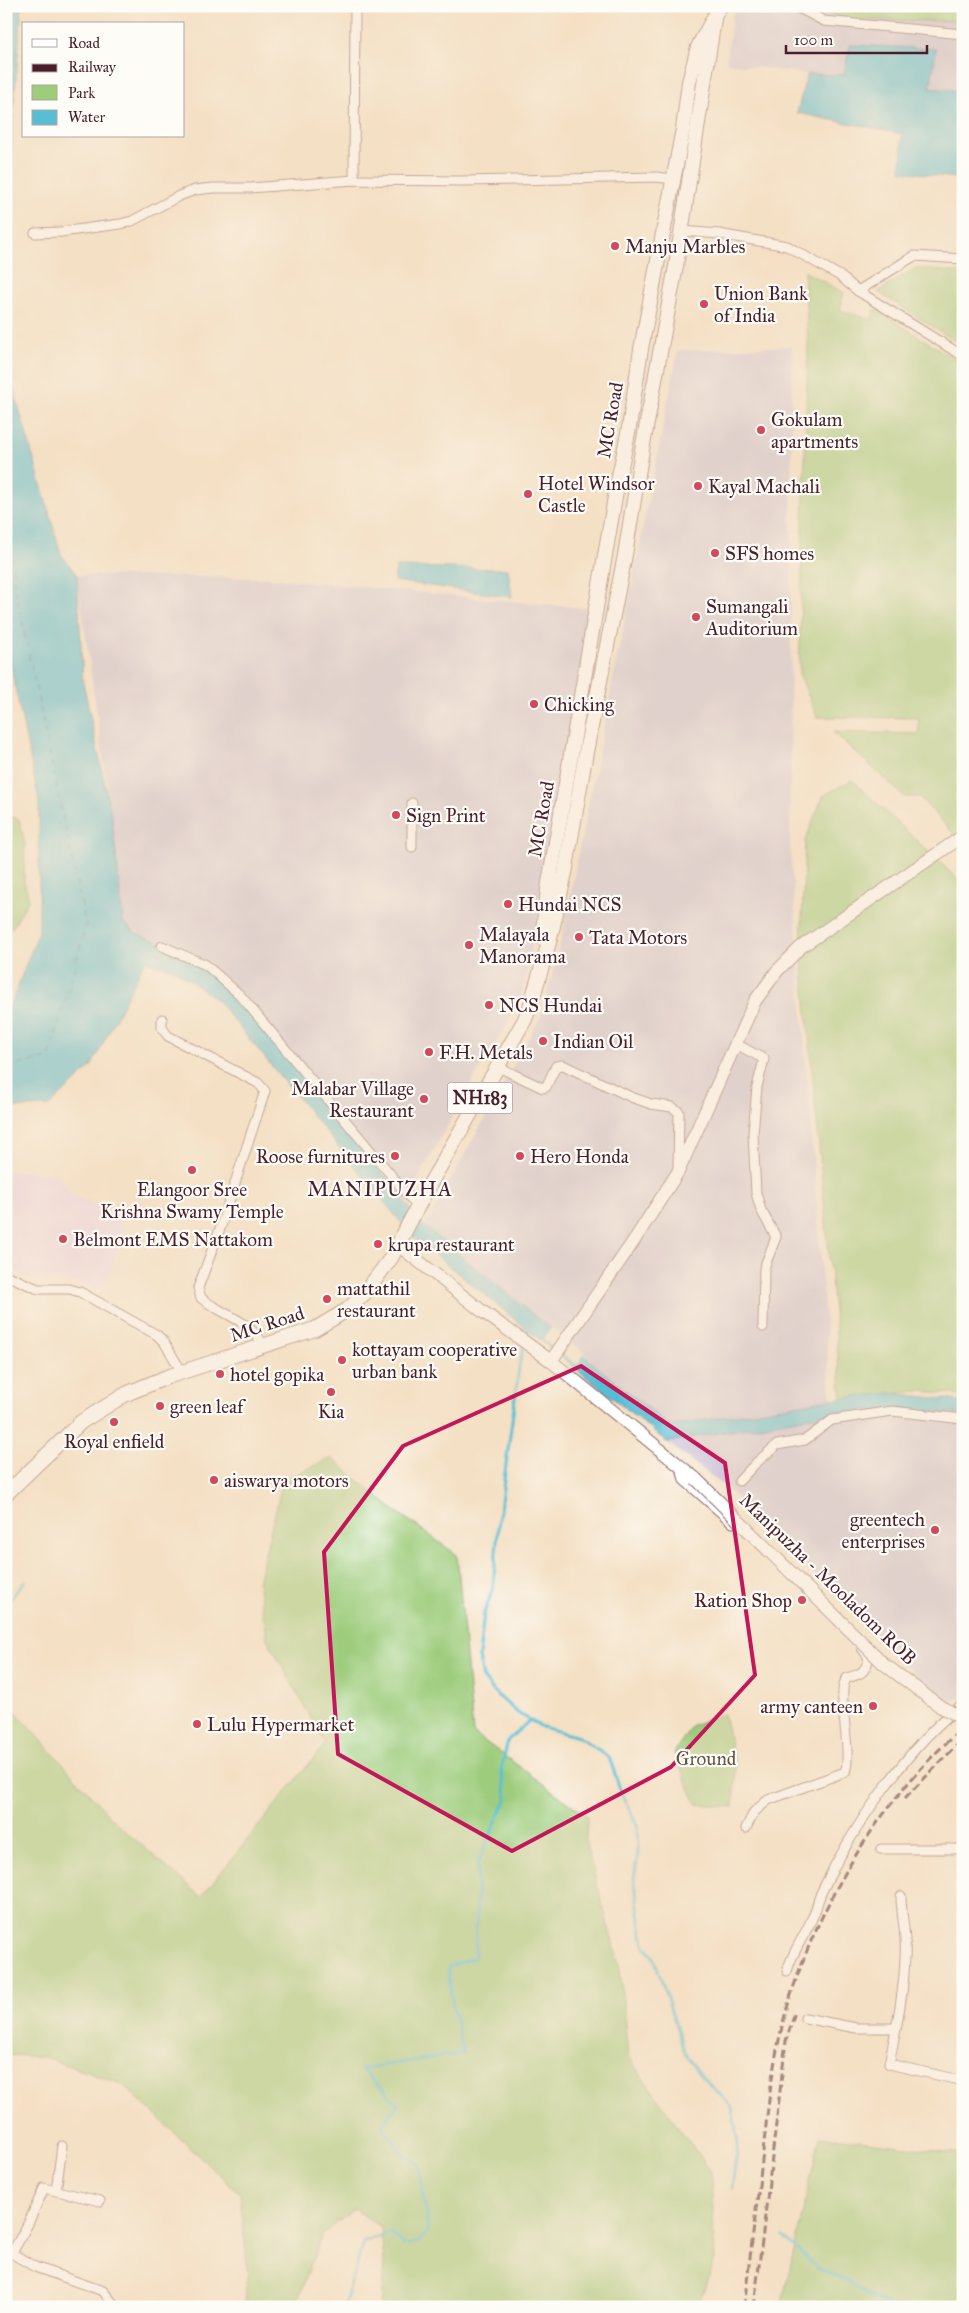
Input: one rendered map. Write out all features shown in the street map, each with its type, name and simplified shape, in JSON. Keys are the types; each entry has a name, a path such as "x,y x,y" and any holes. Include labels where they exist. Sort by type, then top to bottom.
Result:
{"highway":[{"name":"MC Road","path":"538,982 548,889 616,491 629,428 640,348 698,47 717,12"},
{"name":"MC Road","path":"7,1491 81,1422 136,1389 315,1329 347,1310 364,1294 381,1273 524,1021 538,982 550,939 565,873 636,492 682,231 717,12"},
{"path":"616,491 636,492"}],"main road":[{"path":"550,1361 633,1242 678,1172 755,1001 777,971 801,947 963,836"},
{"name":"Manipuzha - Mooladom ROB","path":"398,1245 550,1361 696,1479 884,1664 941,1707 963,1718"}],"street":[{"path":"354,180 355,6"},
{"path":"795,6 824,21 963,34"},
{"path":"35,233 61,232 126,222 195,190 354,180 462,181 656,177 673,179"},
{"path":"682,231 719,234 787,246 840,276 858,290 963,356"},
{"path":"858,290 914,256 963,259"},
{"path":"412,802 412,847"},
{"path":"162,946 206,965 240,995 414,1212"},
{"path":"162,1019 162,1028 168,1036 258,1083 265,1091 221,1226 198,1288 201,1298 248,1325 258,1334 263,1345"},
{"path":"736,1044 764,1059 757,1086 753,1134 756,1193 761,1210 776,1237 764,1268 763,1328"},
{"path":"498,1067 543,1088 546,1087 556,1066 563,1064 632,1097 651,1104 672,1107 679,1112 678,1172"},
{"path":"6,1275 29,1287 47,1290 74,1290 97,1300 157,1335 164,1342 182,1372"},
{"path":"739,1481 777,1445 805,1440 832,1420 892,1411 963,1419"},
{"path":"681,1468 684,1480 737,1527 853,1640 869,1658 863,1674 847,1678 842,1683 846,1740 845,1772 762,1803 754,1812 746,1828"},
{"path":"787,1971 797,1944 813,1916 821,1893 848,1841 905,1761 963,1704"},
{"path":"881,1849 963,1849"},
{"path":"901,1896 901,1913 905,1920 906,1956 889,2064 963,2081"},
{"path":"805,2018 856,2028 896,2028"},
{"path":"56,2190 62,2146"},
{"path":"100,2201 44,2188 28,2224 9,2252 35,2267 103,2291 116,2307"}],"highlighted area":[{"path":"581,1366 725,1463 755,1675 671,1767 512,1851 338,1754 324,1552 403,1446"}],"shaded area":[{"path":"734,6 818,6 843,20 963,21 963,91 930,89 936,49 844,75 807,74 726,63"},
{"path":"792,346 790,845 831,1399 670,1426 425,1227 542,1014 562,936 678,351"},
{"path":"77,575 269,578 593,609 547,875 520,1002 463,1097 405,1203 256,1017 123,922 112,818"},
{"name":"Belmont EMS Nattakom","path":"9,1170 59,1175 71,1196 103,1206 124,1227 111,1271 99,1289 62,1280 33,1281 6,1264 6,1173"},
{"path":"901,1408 963,1415 963,1695 946,1705 727,1488 667,1442 832,1413"}],"green space":[{"path":"818,6 963,6 963,21 843,20"},
{"path":"915,268 963,273 963,346 878,292"},
{"path":"804,271 844,293 840,310 872,320 875,309 963,364 963,844 919,797 905,797 833,732 919,734 919,718 817,717 799,673 808,341"},
{"path":"852,780 963,884 963,1395 919,1391 842,1400 801,947 805,841 823,796"},
{"path":"6,816 19,819 25,845 24,881 29,899 13,927 6,927"},
{"path":"332,1458 389,1506 457,1555 473,1733 587,1816 586,1844 620,1969 628,2057 711,2172 715,2259 698,2307 381,2307 384,2262 381,2227 354,2209 322,2235 295,2307 243,2307 248,2276 240,2194 123,2085 44,2057 6,2055 6,1701 117,1824 201,1897 325,1744 267,1639 258,1582 283,1480"},
{"name":"Ground","path":"724,1714 736,1768 733,1807 696,1804 674,1753 692,1725"},
{"path":"820,2136 963,2154 963,2307 781,2307"}],"water":[{"path":"6,6 22,6 14,103 7,239 13,387 61,554 77,575 83,682 112,818 123,922 136,933 192,956 216,973 256,1017 425,1227 670,1426 831,1399 890,1393 963,1401 963,1415 901,1408 832,1413 667,1442 413,1237 217,1000 174,969 145,961 91,1067 49,1106 6,1108 6,1017 39,931 39,801 6,644"},
{"path":"850,45 936,49 930,88 963,91 963,179 901,171 902,134 797,113 807,74 844,75"},
{"path":"396,567 508,569 512,597 394,581"}],"pier":[{"path":"552,1328 585,1353 577,1364 543,1340"}],"waterway":[{"path":"526,1339 529,1326"},
{"path":"524,1345 520,1361 499,1517 493,1589 484,1613 479,1657 483,1678 497,1695 519,1714 542,1727 579,1737 609,1757 622,1795 637,1825 638,1855 634,1878 645,1946 654,1957 685,2054 700,2074 732,2107 738,2143 732,2188"},
{"path":"6,1604 25,1581"},
{"path":"344,2307 363,2242 390,2232 404,2245 418,2242 428,2230 419,2165 400,2151 382,2125 398,2104 361,2069 463,2053 451,1996 448,1967 475,1957 478,1862 507,1798 501,1770 508,1740 529,1721"},
{"path":"783,2236 818,2269 847,2281 866,2294 893,2307"}],"ferry route":[{"path":"6,524 16,593 86,926 49,1058 6,1067"}],"railway":[{"path":"744,2307 774,2068 790,1997 806,1954 847,1870 872,1830 900,1792 931,1758 963,1728"},
{"path":"905,1798 963,1739"},
{"path":"754,2307 786,2041 795,2012"}],"place":[{"name":"Manju Marbles","path":"615,246"},
{"name":"Union Bank of India","path":"704,304"},
{"name":"Gokulam apartments","path":"761,430"},
{"name":"Kayal Machali","path":"698,486"},
{"name":"Hotel Windsor Castle","path":"528,494"},
{"name":"SFS homes","path":"715,553"},
{"name":"Sumangali Auditorium","path":"696,617"},
{"name":"Chicking","path":"534,704"},
{"name":"Sign Print","path":"396,815"},
{"name":"Hundai NCS","path":"508,904"},
{"name":"Tata Motors","path":"579,937"},
{"name":"Malayala Manorama","path":"469,945"},
{"name":"NCS Hundai","path":"489,1005"},
{"name":"Indian Oil","path":"543,1041"},
{"name":"F.H. Metals","path":"429,1052"},
{"name":"Malabar Village Restaurant","path":"424,1099"},
{"name":"Roose furnitures","path":"395,1156"},
{"name":"Hero Honda","path":"520,1156"},
{"name":"Elangoor Sree Krishna Swamy Temple","path":"192,1170"},
{"name":"Belmont EMS Nattakom","path":"63,1239"},
{"name":"krupa restaurant","path":"378,1244"},
{"name":"mattathil restaurant","path":"327,1299"},
{"name":"kottayam cooperative urban bank","path":"342,1360"},
{"name":"hotel gopika","path":"220,1374"},
{"name":"Kia","path":"331,1392"},
{"name":"green leaf","path":"160,1406"},
{"name":"Royal enfield","path":"114,1422"},
{"name":"aiswarya motors","path":"214,1480"},
{"name":"greentech enterprises","path":"935,1530"},
{"name":"Ration Shop","path":"802,1600"},
{"name":"army canteen","path":"873,1706"},
{"name":"Lulu Hypermarket","path":"197,1724"}],"district":[{"name":"MANIPUZHA","path":"380,1189"}]}
